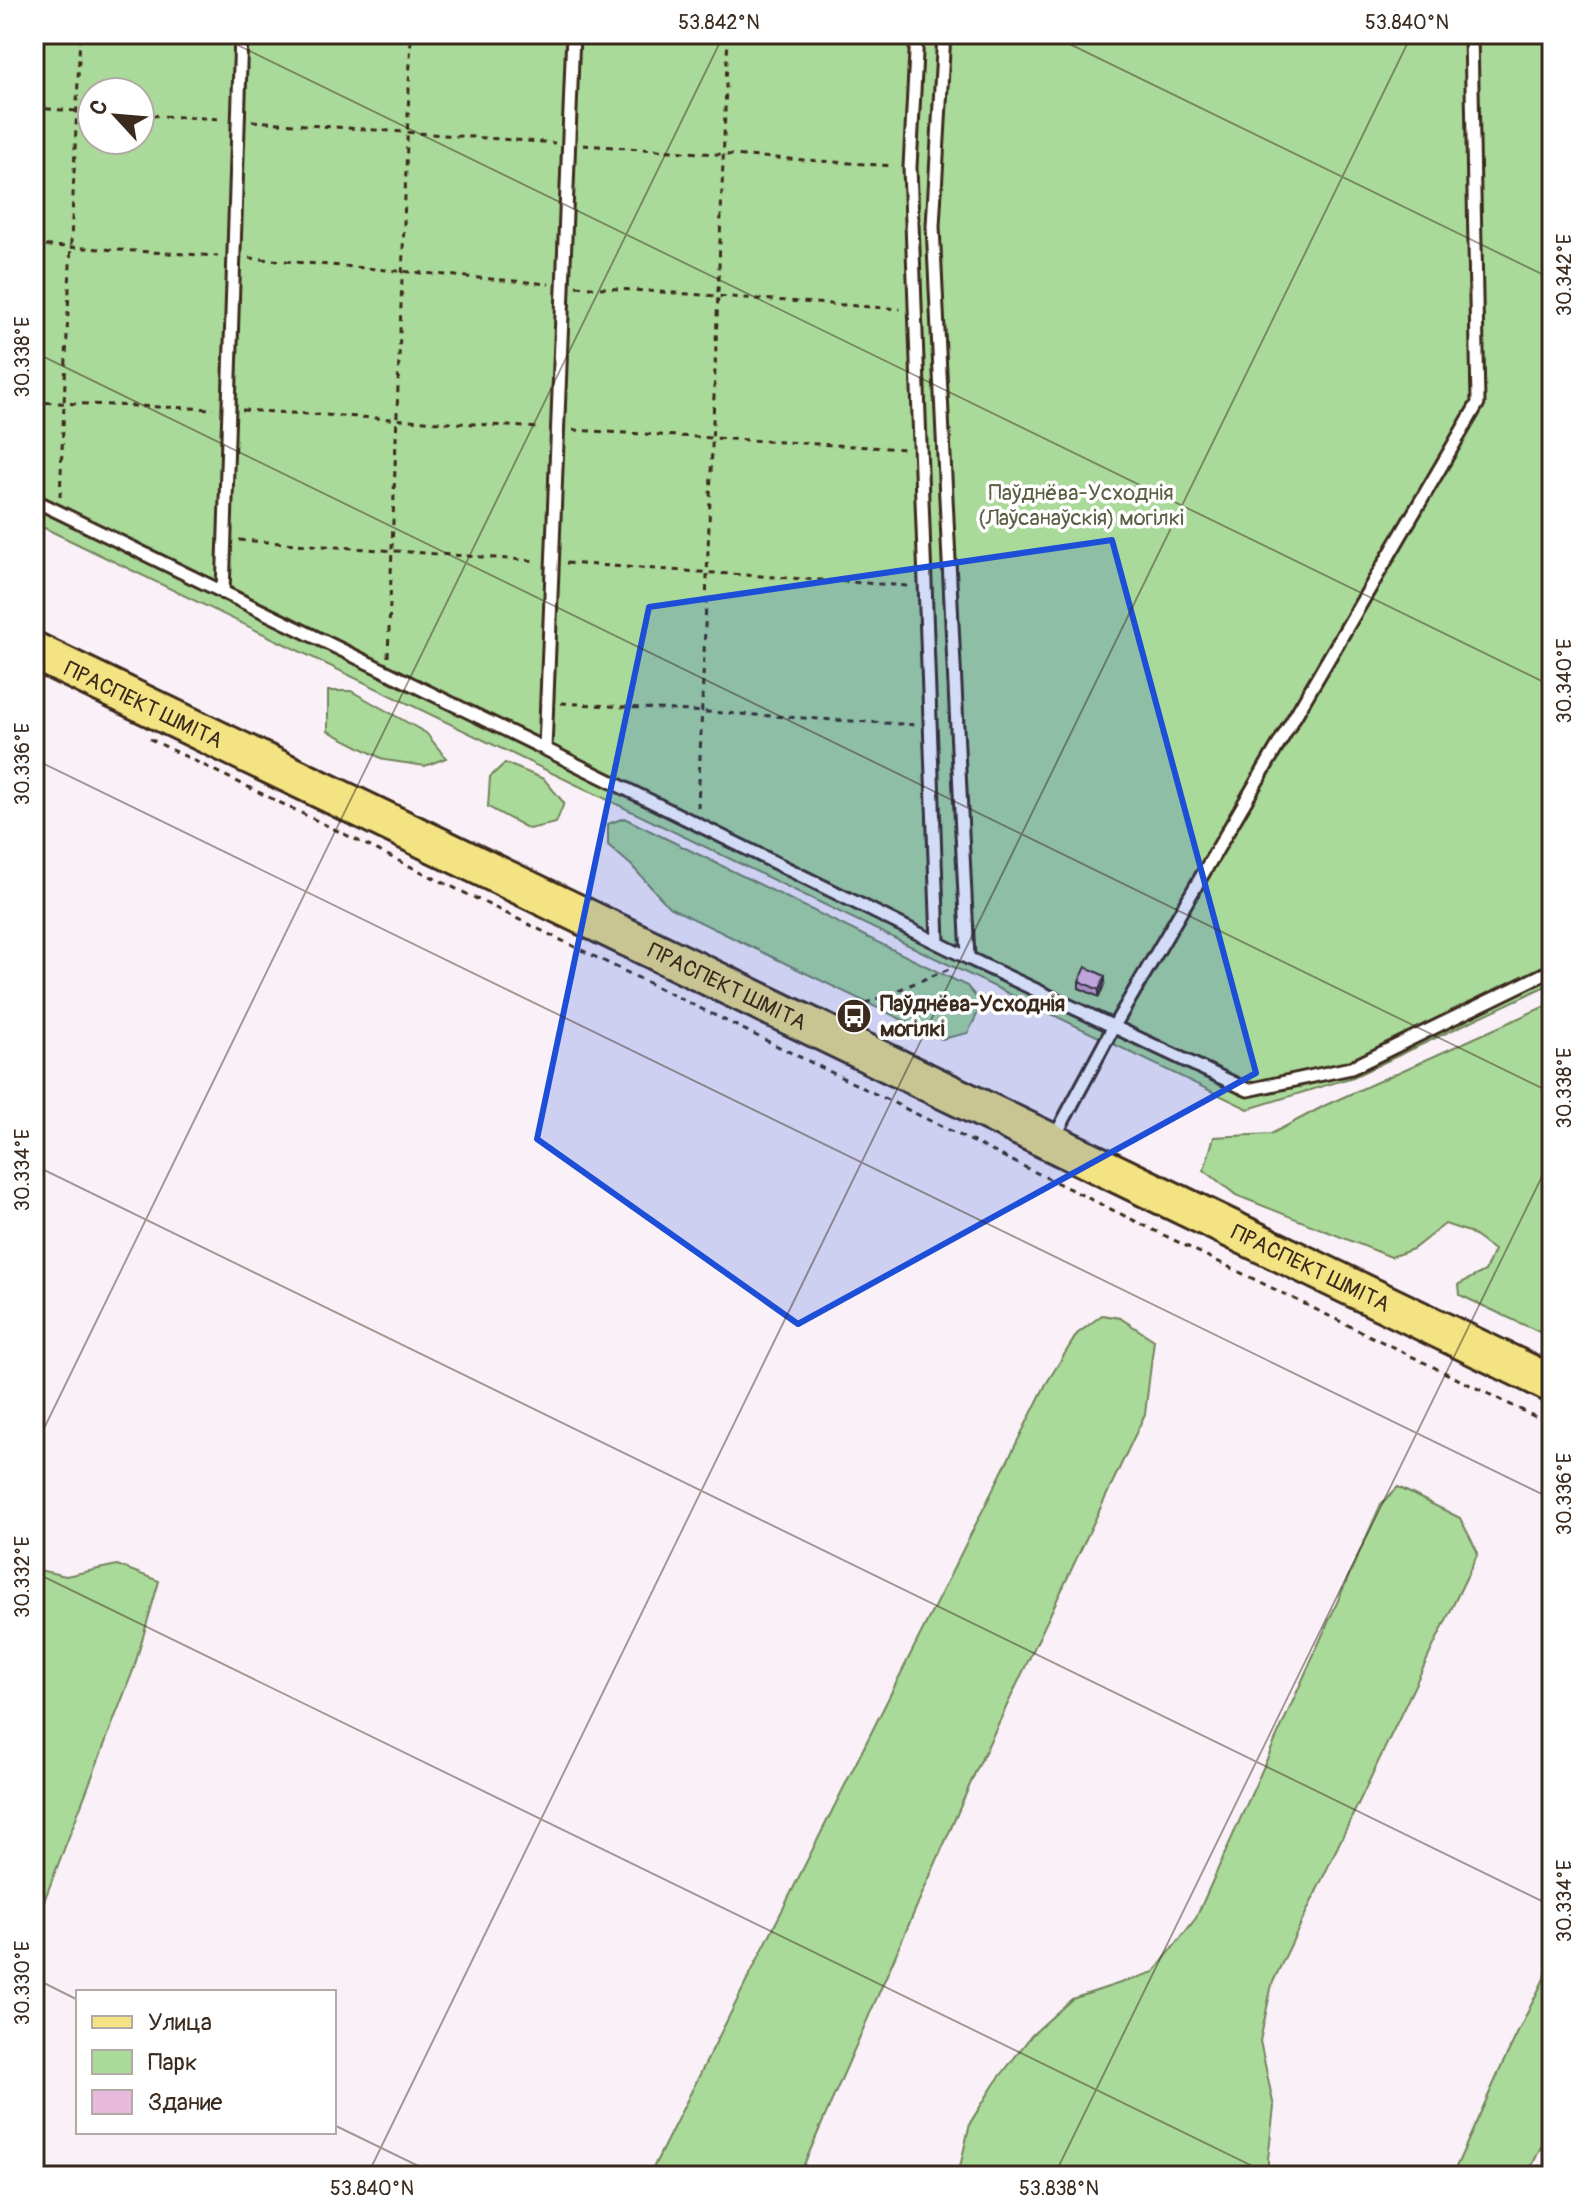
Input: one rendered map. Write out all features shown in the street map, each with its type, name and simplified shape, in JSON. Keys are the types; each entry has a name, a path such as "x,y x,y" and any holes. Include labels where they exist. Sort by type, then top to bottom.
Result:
{"main road":[{"name":"ПРАСПЕКТ ШМІТА","path":"34,651 1552,1384"}],"lane":[{"path":"223,593 241,34"},
{"path":"545,749 573,34"},
{"path":"917,34 910,167 938,942"},
{"path":"944,34 933,226 968,958"},
{"path":"1051,1142 1114,1026 1478,403 1471,34"},
{"path":"34,500 968,958 1248,1090 1351,1068 1552,970"}],"path":[{"path":"78,76 80,34"},
{"path":"387,673 411,34"},
{"path":"697,824 728,34"},
{"path":"34,108 76,111"},
{"path":"156,116 910,167"},
{"path":"59,513 76,134"},
{"path":"34,245 234,257 562,285 915,310"},
{"path":"34,402 229,410 920,450"},
{"path":"225,539 925,587"},
{"path":"545,702 930,726"},
{"path":"149,739 1552,1425"},
{"path":"854,1008 968,958"}],"highlighted area":[{"path":"1112,540 1256,1073 798,1324 537,1139 649,607"}],"green space":[{"name":"Паўднёва-Усходнія (Лаўсанаўскія) могілкі","path":"34,34 1552,34 1552,983 1353,1077 1248,1109 34,523"},
{"path":"328,691 351,691 426,733 446,758 425,766 385,760 328,731"},
{"path":"505,763 544,779 564,803 556,823 529,829 488,807 490,777"},
{"path":"624,818 967,986 982,1004 968,1033 942,1039 669,907 608,845 608,824"},
{"path":"1552,1003 1552,1338 1460,1295 1459,1284 1485,1271 1494,1250 1469,1232 1445,1224 1413,1249 1391,1257 1236,1195 1204,1170 1214,1137 1271,1134 1326,1105"},
{"path":"1102,1315 1120,1318 1154,1340 1145,1414 975,1773 799,2176 649,2176 1046,1384 1077,1334"},
{"path":"1398,1487 1460,1518 1478,1553 1272,1984 1260,2041 1274,2107 1268,2176 958,2176 970,2123 995,2083 1032,2035 1072,1999 1154,1972 1196,1918 1381,1504"},
{"path":"117,1565 159,1581 134,1668 34,1927 34,1569 66,1576"},
{"path":"1552,1962 1552,2124 1527,2176 1452,2176 1503,2063"}],"building":[{"path":"1086,967 1105,976 1099,990 1079,981"}],"place":[{"name":"Паўднёва-Усходнія могілкі","path":"854,1016"}]}
